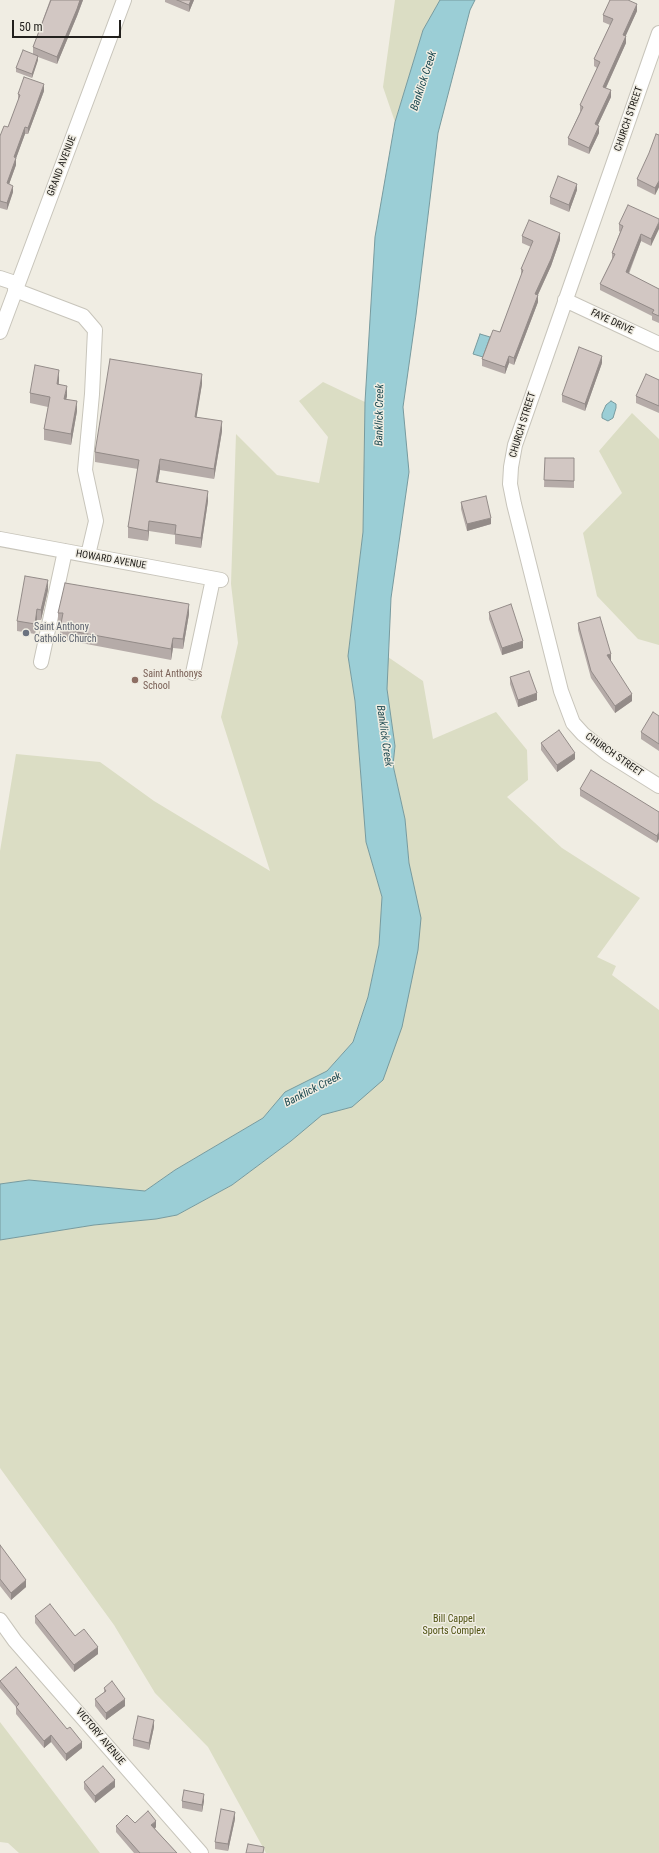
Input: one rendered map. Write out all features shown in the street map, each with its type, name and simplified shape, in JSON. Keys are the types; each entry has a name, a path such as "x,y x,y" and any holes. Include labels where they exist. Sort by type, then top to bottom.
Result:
{"street":[{"name":"GRAND AVENUE","path":"0,332 124,0"},
{"name":"CHURCH STREET","path":"659,33 515,445 510,484 561,690 573,723 582,734 608,754 659,786"},
{"path":"0,278 16,287 83,316 95,330 92,394 85,470 96,521 88,556"},
{"name":"FAYE DRIVE","path":"565,300 659,344"},
{"name":"HOWARD AVENUE","path":"0,539 217,579 193,673"},
{"path":"41,662 65,551"},
{"name":"VICTORY AVENUE","path":"0,1620 15,1641 202,1853"}],"green space":[{"path":"395,0 440,0 423,30 395,122 383,87"},
{"path":"323,382 365,402 363,532 348,656 355,701 366,842 382,897 379,945 368,997 353,1042 327,1071 285,1092 263,1118 175,1170 145,1191 29,1180 0,1184 0,851 16,754 100,762 154,801 270,871 221,717 238,643 231,584 236,434 277,475 319,483 328,437 299,401"},
{"path":"632,413 659,439 659,645 638,639 597,596 583,533 622,493 599,451"},
{"name":"Bill Cappel Sports Complex","path":"388,657 423,681 433,739 496,712 527,750 528,780 507,797 562,848 640,898 597,957 616,966 612,975 659,1010 659,1853 266,1853 208,1747 155,1693 114,1625 0,1468 0,1240 94,1225 156,1219 177,1215 232,1185 291,1141 322,1114 352,1107 409,863 405,819 393,765 395,746 387,689"},
{"path":"0,1722 100,1853 19,1853 8,1843 0,1842"}],"water":[{"name":"Banklick Creek","path":"440,0 475,0 470,10 438,133 416,315 403,407 409,472 391,598 387,689 395,746 393,765 405,819 409,863 421,918 418,950 402,1027 383,1080 352,1107 322,1115 291,1141 232,1185 177,1215 156,1219 94,1225 0,1240 0,1184 29,1180 145,1191 175,1170 263,1118 285,1092 327,1071 353,1042 368,997 379,945 382,897 366,842 355,701 348,656 363,532 365,402 375,237 395,122 423,30"},
{"path":"480,334 490,337 483,357 473,354"},
{"path":"611,401 616,404 616,408 613,418 608,421 602,418 602,414 606,405"}],"building":[{"path":"51,0 80,0 57,57 33,47"},
{"path":"177,0 191,0 189,5"},
{"path":"610,0 628,0 637,4 623,35 626,36 603,87 611,90 595,124 599,126 589,148 568,138 583,107 580,105 600,62 594,59 613,19 603,15"},
{"path":"23,50 38,56 32,74 16,68"},
{"path":"24,77 44,84 28,128 25,127 14,157 16,158 7,183 13,186 7,203 0,201 0,136 4,126 8,127 20,95 18,94"},
{"path":"656,134 659,135 659,181 655,188 637,179"},
{"path":"558,176 577,184 569,205 550,197"},
{"path":"628,205 659,219 651,239 641,234 626,272 659,289 659,316 652,313 654,310 600,284 615,254 612,253 623,226 619,224"},
{"path":"529,220 560,233 551,259 535,294 538,295 514,358 509,356 505,367 482,359 493,330 500,332 523,270 521,269 533,241 522,236"},
{"path":"579,347 602,356 585,404 562,395"},
{"path":"110,359 202,374 195,417 222,421 214,469 160,459 156,482 208,491 201,538 175,534 176,525 149,521 148,531 128,527 139,460 95,452"},
{"path":"35,365 59,370 57,384 67,386 64,399 77,401 71,434 44,429 50,397 30,393"},
{"path":"646,374 659,380 659,406 636,396"},
{"path":"545,458 574,458 574,481 544,480"},
{"path":"486,496 491,518 467,524 461,502"},
{"path":"25,576 48,580 41,610 37,609 35,624 17,621"},
{"path":"65,583 189,604 183,639 173,638 171,649 60,629 63,613 58,613"},
{"path":"511,604 523,641 502,648 489,612"},
{"path":"600,617 611,654 607,655 632,694 615,706 591,671 578,623"},
{"path":"529,671 537,693 518,700 510,677"},
{"path":"653,712 659,716 659,744 641,732"},
{"path":"559,730 575,753 557,765 541,743"},
{"path":"591,770 659,812 659,832 657,836 580,789"},
{"path":"0,1545 26,1580 11,1593 0,1579"},
{"path":"50,1604 75,1636 84,1629 98,1647 74,1665 35,1616"},
{"path":"16,1667 67,1729 70,1727 82,1742 66,1754 51,1735 44,1741 16,1707 19,1704 0,1681"},
{"path":"112,1681 125,1699 106,1713 95,1699 106,1691 104,1688"},
{"path":"138,1716 154,1720 149,1743 133,1739"},
{"path":"103,1766 115,1780 95,1796 84,1782"},
{"path":"184,1790 204,1794 202,1805 182,1801"},
{"path":"221,1809 235,1812 228,1844 215,1842"},
{"path":"148,1811 156,1821 151,1825 177,1853 140,1853 116,1826 127,1815 135,1823"},
{"path":"248,1844 264,1847 263,1853 246,1853"}],"place":[{"name":"Saint Anthony Catholic Church","path":"26,633"},
{"name":"Saint Anthonys School","path":"135,680"}]}
